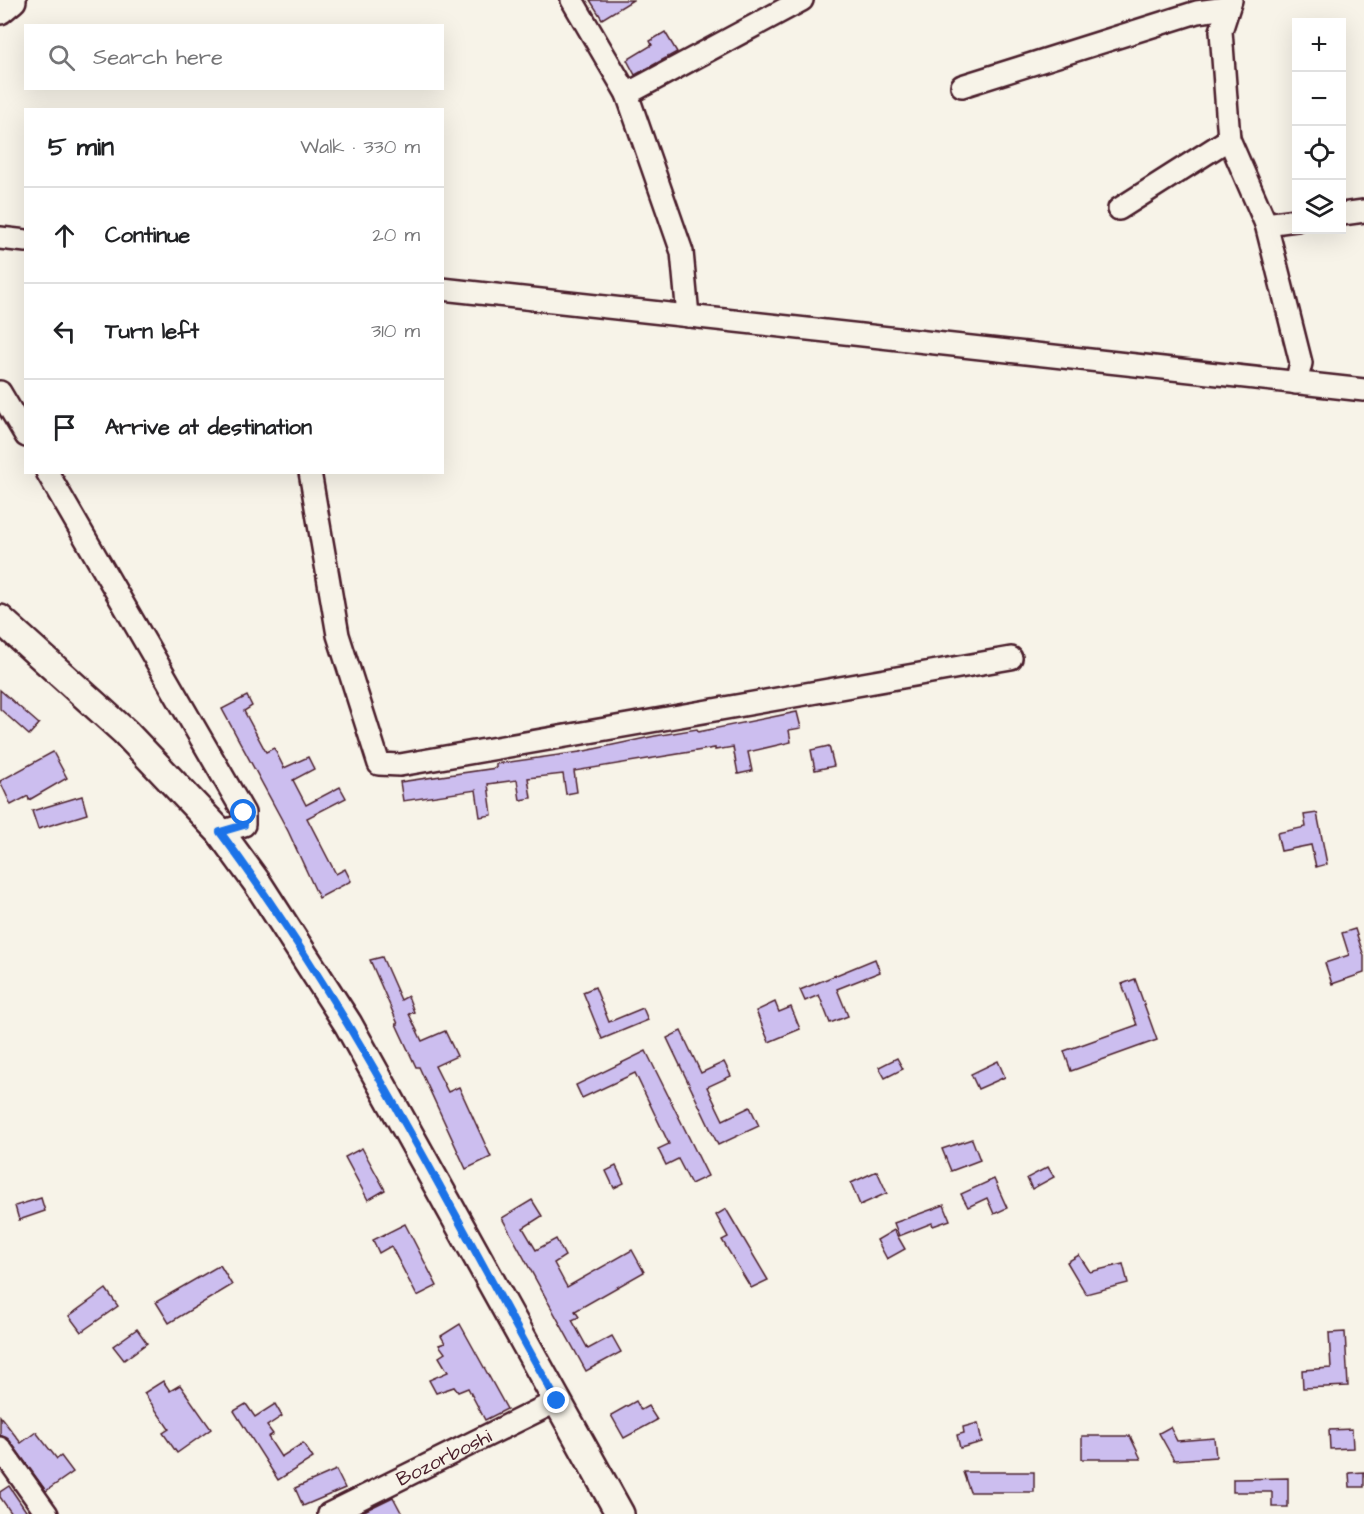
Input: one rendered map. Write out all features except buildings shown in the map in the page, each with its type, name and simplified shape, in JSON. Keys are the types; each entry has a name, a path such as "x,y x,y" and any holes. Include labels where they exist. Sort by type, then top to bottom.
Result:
{"main road":[{"path":"0,10 12,0"},
{"path":"0,620 125,732 220,832 258,884 348,1024 620,1514"}],"street":[{"path":"572,0 627,94 682,252 688,316"},
{"path":"627,94 802,0"},
{"path":"962,86 1229,4"},
{"path":"1229,4 1221,31 1229,139 1266,224 1301,363 1296,383"},
{"path":"1119,209 1229,139"},
{"path":"1346,213 1364,211"},
{"path":"1266,224 1292,221"},
{"path":"0,238 24,241"},
{"path":"444,289 1364,390"},
{"path":"0,392 24,433"},
{"path":"48,474 244,813 244,825 220,832"},
{"path":"310,474 338,635 379,764 400,765 1011,658"},
{"name":"Bozorboshi","path":"329,1514 557,1401"},
{"path":"0,1448 47,1514"}],"route":[{"path":"244,813 244,825 220,832 258,884 348,1024 557,1401"}]}
